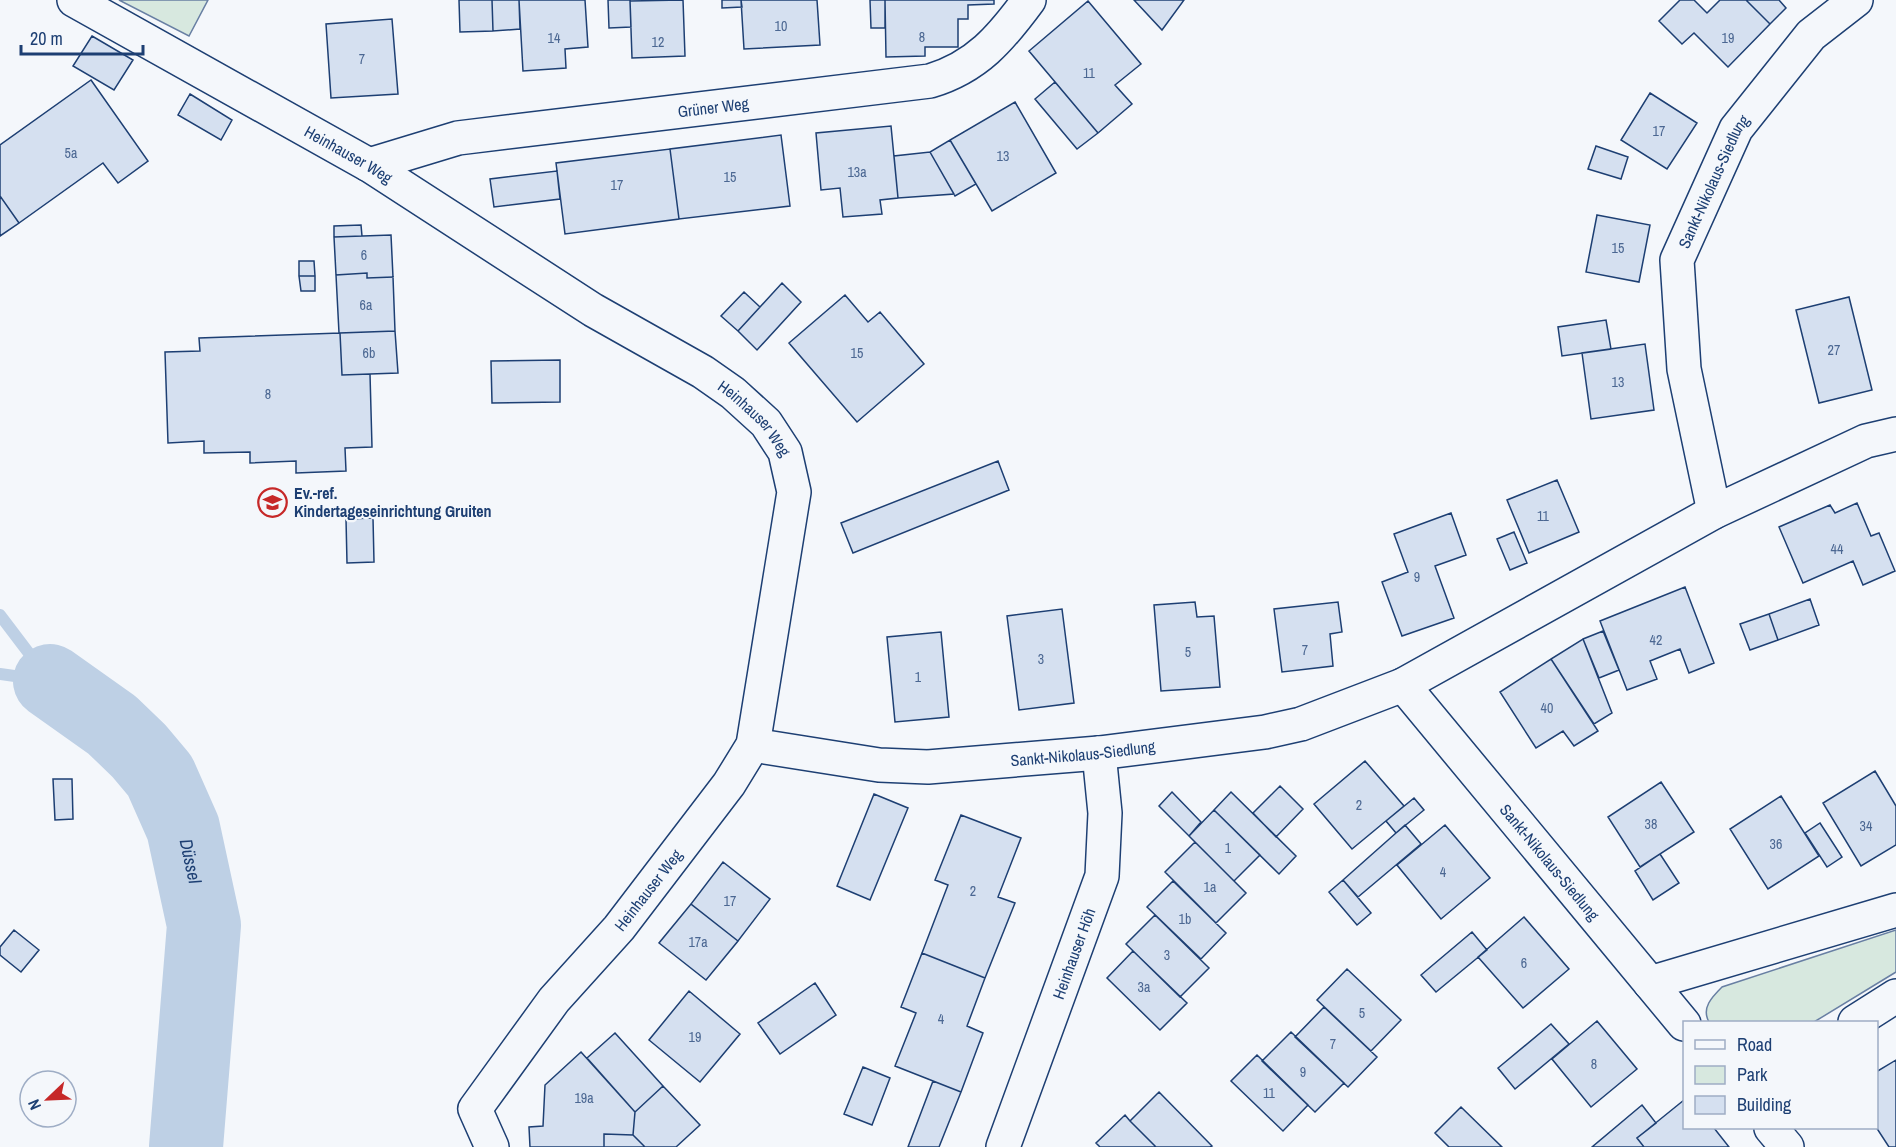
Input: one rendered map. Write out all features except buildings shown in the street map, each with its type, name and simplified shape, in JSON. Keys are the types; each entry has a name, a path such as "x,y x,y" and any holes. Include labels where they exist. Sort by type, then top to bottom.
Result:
{"street":[{"name":"Heinhauser Weg","path":"74,0 369,165 593,310 703,372 733,393 766,423 784,452 794,492 753,745 729,784 620,928 554,1000 475,1110 492,1147"},
{"name":"Grüner Weg","path":"369,165 458,138 930,81 970,64 994,44 1029,0"},
{"name":"Sankt-Nikolaus-Siedlung","path":"1714,512 1684,369 1677,260 1736,129 1811,35 1856,0"},
{"name":"Sankt-Nikolaus-Siedlung","path":"753,745 879,765 928,767 1098,753 1265,732 1301,724 1403,686 1714,512 1866,441 1896,434"},
{"name":"Sankt-Nikolaus-Siedlung","path":"1403,686 1683,1023"},
{"name":"Heinhauser Höh","path":"1003,1147 1102,876 1105,813 1098,753"},
{"path":"1650,983 1896,910"},
{"path":"1858,1021 1896,996"},
{"path":"1772,1129 1787,1147"}],"green space":[{"path":"119,0 208,0 189,36"},
{"path":"1896,930 1896,972 1816,1021 1709,1021 1707,1007 1722,987"}],"waterway":[{"path":"0,615 50,681"},
{"name":"Düssel","path":"0,674 50,681"},
{"name":"Düssel","path":"50,681 112,725 139,751 160,776 183,828 204,925 186,1147"}],"place":[{"name":"Ev.-ref. Kindertageseinrichtung Gruiten","path":"273,502"}]}
